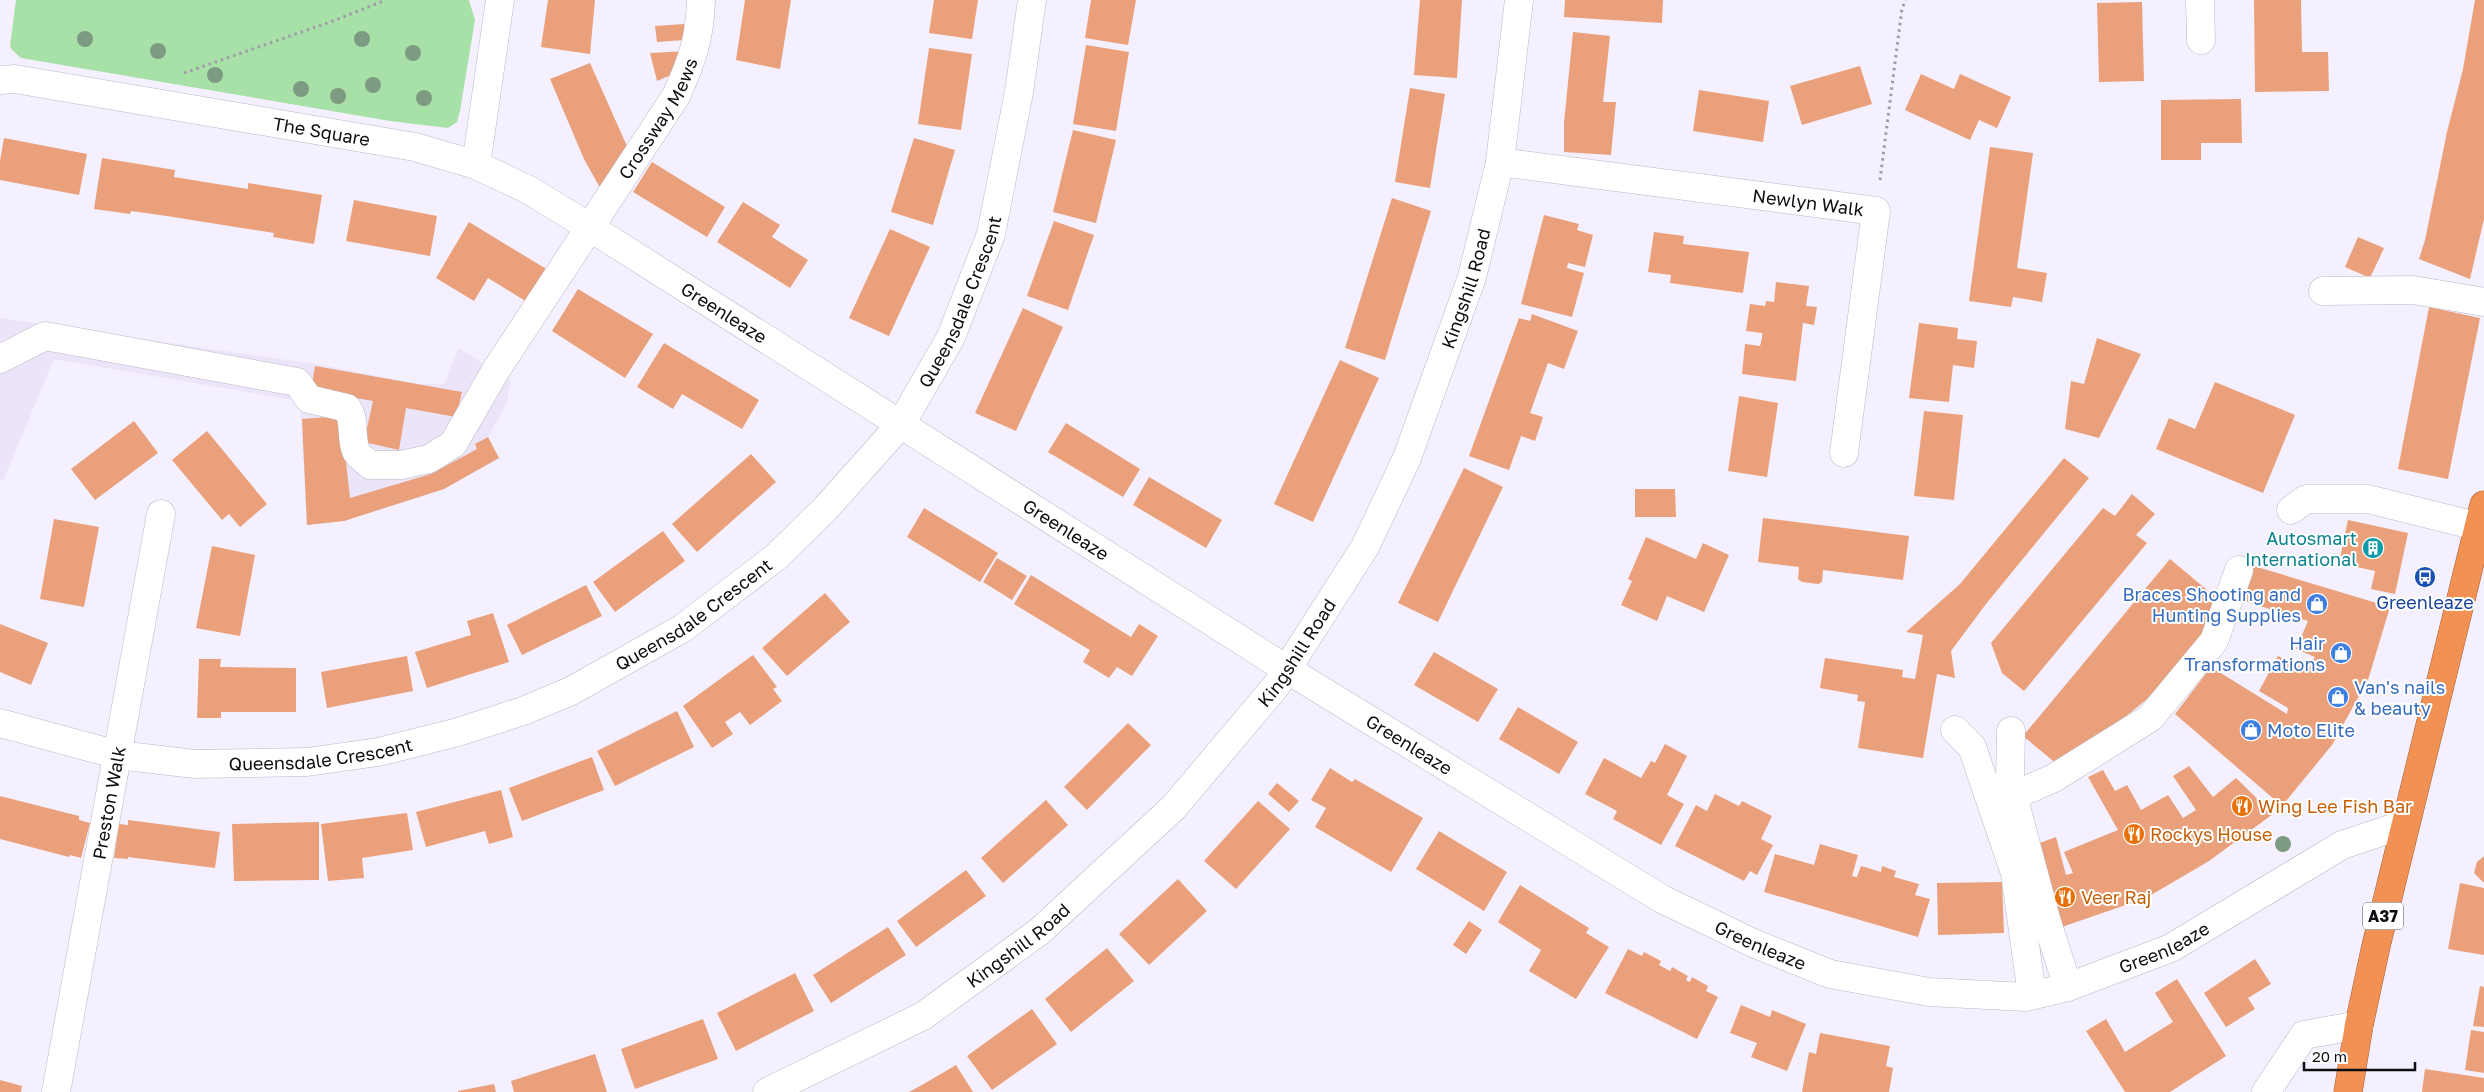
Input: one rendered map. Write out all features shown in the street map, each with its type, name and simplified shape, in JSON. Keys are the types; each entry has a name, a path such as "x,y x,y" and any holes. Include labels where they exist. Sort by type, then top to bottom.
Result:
{"highway":[{"name":"A37","path":"2348,1092 2359,1025 2406,824 2482,516"}],"street":[{"path":"476,165 500,0"},
{"name":"Crossway Mews","path":"0,359 45,336 297,382 309,399 347,408 352,416 352,433 356,452 370,465 401,465 429,460 453,444 496,370 676,96 690,65 700,30 701,0"},
{"name":"Queensdale Crescent","path":"0,723 118,754 195,764 308,762 378,752 458,732 523,711 571,691 684,628 769,563 826,508 901,424 951,337 991,234 1019,92 1032,0"},
{"name":"Kingshill Road","path":"767,1092 923,1016 1040,931 1174,807 1288,670 1365,547 1408,458 1472,277 1500,162 1519,0"},
{"path":"2200,0 2201,40"},
{"name":"The Square","path":"0,80 15,80 118,96 415,147 476,165"},
{"name":"Newlyn Walk","path":"1500,162 1876,211 1844,453"},
{"name":"Greenleaze","path":"476,165 529,190 1288,670 1662,899 1753,943 1830,974 1929,992 2026,997 2068,987 2171,948 2342,845 2406,824"},
{"path":"2322,291 2413,290 2484,302"},
{"path":"2291,510 2306,500 2368,498 2482,516"},
{"name":"Preston Walk","path":"56,1092 160,514"},
{"path":"2013,796 2054,778 2150,718 2214,641 2240,570"},
{"path":"1955,730 1972,747 2015,873 2032,995"},
{"path":"2011,731 2010,781 2013,796 2046,919 2068,987"},
{"path":"2266,1092 2304,1035 2359,1025"}],"path":[{"path":"183,73 333,22 386,0"},
{"path":"1876,211 1902,8 1906,0"}],"shaded area":[{"path":"0,318 315,364 420,384 444,384 459,348 511,381 506,404 488,437 499,458 444,489 344,521 307,525 300,401 54,359 3,481 0,479"}],"green space":[{"path":"16,0 469,0 475,20 460,111 457,122 448,128 390,121 21,58 10,46"}],"building":[{"path":"548,0 595,0 590,54 541,47"},
{"path":"745,0 791,0 780,69 736,60"},
{"path":"934,0 978,0 972,39 929,33"},
{"path":"1091,0 1136,0 1128,45 1085,38"},
{"path":"1420,0 1462,0 1457,78 1414,75"},
{"path":"1565,0 1663,0 1662,23 1564,17"},
{"path":"2254,0 2301,0 2302,52 2328,52 2329,91 2255,92"},
{"path":"2475,0 2484,0 2484,219 2470,279 2419,259 2425,240 2447,132 2463,69"},
{"path":"2142,2 2144,81 2099,82 2097,3"},
{"path":"684,24 684,40 657,42 655,26"},
{"path":"1573,32 1610,36 1603,102 1616,102 1611,155 1564,152 1564,123"},
{"path":"1086,45 1129,52 1116,131 1073,124"},
{"path":"929,48 972,54 961,130 918,124"},
{"path":"687,51 683,70 657,81 650,53"},
{"path":"590,63 630,153 610,182 599,186 584,159 550,79"},
{"path":"1860,66 1872,104 1802,125 1790,86"},
{"path":"1921,74 1954,89 1960,74 2011,97 1997,128 1979,120 1970,140 1905,110"},
{"path":"1410,88 1445,94 1430,188 1395,182"},
{"path":"1699,90 1769,101 1763,142 1693,131"},
{"path":"2241,99 2242,143 2201,143 2201,160 2161,160 2161,100"},
{"path":"1073,130 1116,140 1096,223 1053,212"},
{"path":"4,138 87,154 79,195 0,180 0,161"},
{"path":"914,138 955,150 933,225 891,212"},
{"path":"1990,147 2033,153 2017,268 2047,273 2042,302 2013,297 2011,307 1969,301"},
{"path":"102,158 175,170 174,177 248,189 248,183 322,195 314,244 273,237 274,233 131,211 130,214 94,209"},
{"path":"652,162 725,207 707,237 633,192"},
{"path":"1392,198 1431,211 1385,360 1345,348"},
{"path":"354,200 437,216 430,256 346,241"},
{"path":"743,202 780,225 772,237 808,260 790,288 717,242"},
{"path":"1544,215 1579,224 1577,230 1593,235 1585,267 1568,263 1567,268 1584,273 1572,317 1521,304"},
{"path":"1054,221 1094,235 1068,310 1027,296"},
{"path":"469,222 548,270 527,302 488,278 474,301 436,278"},
{"path":"890,229 930,247 889,336 849,318"},
{"path":"1654,232 1684,236 1683,244 1749,252 1743,293 1670,283 1671,275 1648,272"},
{"path":"2358,237 2384,248 2370,278 2345,267"},
{"path":"1776,282 1809,286 1806,306 1817,307 1814,325 1803,323 1796,381 1742,374 1745,344 1760,346 1762,338 1762,333 1746,331 1750,304 1765,306 1766,301 1774,302"},
{"path":"578,289 653,334 625,378 552,331"},
{"path":"2429,307 2480,318 2448,479 2398,469"},
{"path":"1023,308 1063,327 1016,431 975,413"},
{"path":"1532,314 1578,331 1564,369 1548,363 1530,413 1543,417 1535,441 1521,436 1509,470 1469,456 1519,318 1530,321"},
{"path":"1919,323 1958,328 1957,339 1977,341 1974,368 1953,365 1949,402 1909,398"},
{"path":"2097,338 2141,354 2099,438 2065,429 2071,381 2084,384"},
{"path":"664,343 759,400 742,429 682,394 673,409 637,387"},
{"path":"1340,360 1379,378 1313,522 1274,504"},
{"path":"315,366 462,392 456,417 406,408 399,450 364,442 373,401 311,390"},
{"path":"2215,382 2295,415 2263,493 2156,449 2169,418 2195,429"},
{"path":"1739,396 1778,403 1767,477 1728,471"},
{"path":"1924,411 1963,415 1954,500 1914,496"},
{"path":"341,416 350,498 431,474 477,449 475,444 488,437 499,458 444,489 344,521 307,525 302,419"},
{"path":"134,421 158,453 95,500 71,469"},
{"path":"1066,423 1140,469 1123,497 1048,452"},
{"path":"207,431 267,504 240,527 229,514 222,520 172,460"},
{"path":"751,454 776,482 697,552 672,524"},
{"path":"2064,458 2089,478 1986,604 1951,651 1955,678 1937,674 1923,758 1858,748 1865,702 1857,701 1858,695 1820,688 1825,658 1903,670 1902,677 1915,679 1923,635 1906,632 1960,584"},
{"path":"1464,468 1503,487 1438,622 1398,603"},
{"path":"1149,477 1222,520 1206,548 1133,505"},
{"path":"1635,489 1675,489 1676,517 1635,517"},
{"path":"2132,494 2155,514 2136,535 2147,543 2024,691 2002,673 1991,643 2103,508 2115,516"},
{"path":"924,508 998,553 980,582 907,537"},
{"path":"1763,518 1909,536 1903,580 1823,570 1822,582 1818,584 1802,582 1798,579 1799,567 1758,562"},
{"path":"54,519 99,527 84,607 40,599"},
{"name":"Autosmart International","path":"2348,520 2408,533 2395,594 2371,589 2375,571 2339,563"},
{"path":"663,531 685,561 615,612 593,582"},
{"path":"1646,537 1696,559 1703,543 1729,555 1704,612 1667,596 1657,621 1621,605 1632,581 1628,579"},
{"path":"212,546 255,555 240,636 196,628"},
{"path":"997,558 1027,576 1012,600 983,582"},
{"path":"2170,559 2219,600 2196,645 2157,691 2098,739 2058,765 2023,736"},
{"path":"2254,566 2390,607 2368,680 2332,745 2282,806 2175,714 2211,667 2287,714 2288,708 2259,691 2278,656 2308,670 2315,657 2296,649 2308,621 2244,601"},
{"path":"1031,575 1131,637 1139,624 1158,636 1132,676 1117,667 1109,678 1083,662 1090,650 1014,604"},
{"path":"586,585 602,616 522,655 507,625"},
{"path":"825,593 850,622 787,676 762,648"},
{"path":"493,613 509,662 427,688 415,652 471,635 467,621"},
{"path":"0,624 48,643 31,685 0,672"},
{"path":"1434,652 1498,689 1478,722 1414,685"},
{"path":"753,655 777,687 773,689 782,701 750,725 740,712 725,722 733,734 712,748 683,706"},
{"path":"407,656 413,691 327,708 321,672"},
{"path":"199,659 221,659 220,667 296,668 296,712 221,712 221,718 197,718"},
{"path":"1518,707 1578,742 1559,774 1499,739"},
{"path":"677,711 694,747 615,786 597,751"},
{"path":"1128,723 1151,745 1087,810 1064,787"},
{"path":"1665,744 1687,756 1667,795 1684,804 1661,845 1613,819 1617,811 1585,794 1604,758 1641,778 1651,761 1655,763"},
{"path":"592,757 604,790 522,821 509,788"},
{"path":"2189,766 2213,797 2236,778 2273,814 2209,861 2146,898 2056,929 2034,845 2056,837 2066,875 2073,873 2064,852 2118,830 2088,777 2103,770 2115,791 2127,785 2141,810 2168,795 2183,818 2196,810 2173,776"},
{"path":"1330,768 1352,782 1355,779 1423,818 1391,872 1315,827 1326,808 1311,800"},
{"path":"1277,783 1299,801 1289,812 1268,794"},
{"path":"501,790 513,837 489,844 485,831 426,847 416,812"},
{"path":"1715,794 1739,806 1742,801 1772,816 1761,839 1773,845 1757,875 1750,871 1744,881 1675,846 1696,805 1707,811"},
{"path":"0,796 79,816 79,820 90,823 81,858 70,855 69,857 0,839"},
{"path":"1046,800 1068,825 1003,883 981,858"},
{"path":"1258,801 1290,829 1236,889 1204,861"},
{"path":"407,813 413,850 362,858 364,878 328,881 321,824"},
{"path":"128,820 220,832 215,868 128,857 128,859 114,858 119,824 128,825"},
{"path":"319,822 319,880 234,881 232,824"},
{"path":"1439,831 1507,872 1484,911 1416,869"},
{"path":"1820,844 1858,855 1852,876 1857,877 1861,866 1881,872 1882,866 1896,871 1894,877 1919,884 1915,895 1930,899 1918,937 1764,892 1775,854 1814,865"},
{"path":"2484,856 2484,883 2474,873 2477,862"},
{"path":"966,870 986,896 916,947 897,921"},
{"path":"1178,879 1207,911 1149,965 1119,934"},
{"path":"2002,882 2004,933 1938,935 1937,883"},
{"path":"2460,883 2484,888 2484,955 2448,949"},
{"path":"1520,885 1589,928 1586,933 1609,947 1576,999 1529,971 1541,950 1498,922"},
{"path":"1469,921 1482,930 1466,954 1453,945"},
{"path":"888,927 906,955 831,1003 813,975"},
{"path":"1107,948 1134,981 1071,1032 1045,999"},
{"path":"1628,949 1642,956 1644,952 1661,961 1659,965 1670,971 1672,967 1688,976 1686,980 1690,982 1692,977 1708,986 1706,991 1718,997 1697,1039 1605,993"},
{"path":"2255,959 2271,984 2248,998 2255,1009 2226,1027 2204,993"},
{"path":"795,973 814,1011 736,1051 717,1013"},
{"path":"2177,979 2226,1056 2170,1092 2125,1092 2086,1031 2106,1019 2125,1052 2173,1022 2155,993"},
{"path":"2480,986 2484,987 2484,1027 2473,1026"},
{"path":"1741,1005 1770,1017 1772,1010 1806,1024 1787,1071 1751,1057 1757,1043 1730,1033"},
{"path":"1032,1009 1057,1044 992,1090 967,1056"},
{"path":"703,1019 718,1059 635,1089 621,1049"},
{"path":"2471,1030 2484,1032 2484,1073 2465,1070"},
{"path":"1820,1033 1890,1046 1886,1066 1893,1068 1889,1092 1802,1092 1809,1052 1816,1054"},
{"path":"595,1054 607,1092 514,1092 511,1081"},
{"path":"956,1065 973,1092 909,1092 922,1085"},
{"path":"2425,1069 2484,1078 2484,1092 2422,1092"},
{"path":"0,1080 22,1086 21,1092 0,1092"},
{"path":"494,1084 496,1092 458,1092 458,1091"}],"place":[{"name":"Autosmart International","path":"2373,548"},
{"name":"Greenleaze","path":"2425,577"},
{"name":"Braces Shooting and Hunting Supplies","path":"2317,604"},
{"name":"Hair Transformations","path":"2341,653"},
{"name":"Van's nails & beauty","path":"2338,697"},
{"name":"Moto Elite","path":"2251,730"},
{"name":"Wing Lee Fish Bar","path":"2242,806"},
{"name":"Rockys House","path":"2134,834"},
{"name":"Veer Raj","path":"2065,897"}]}
